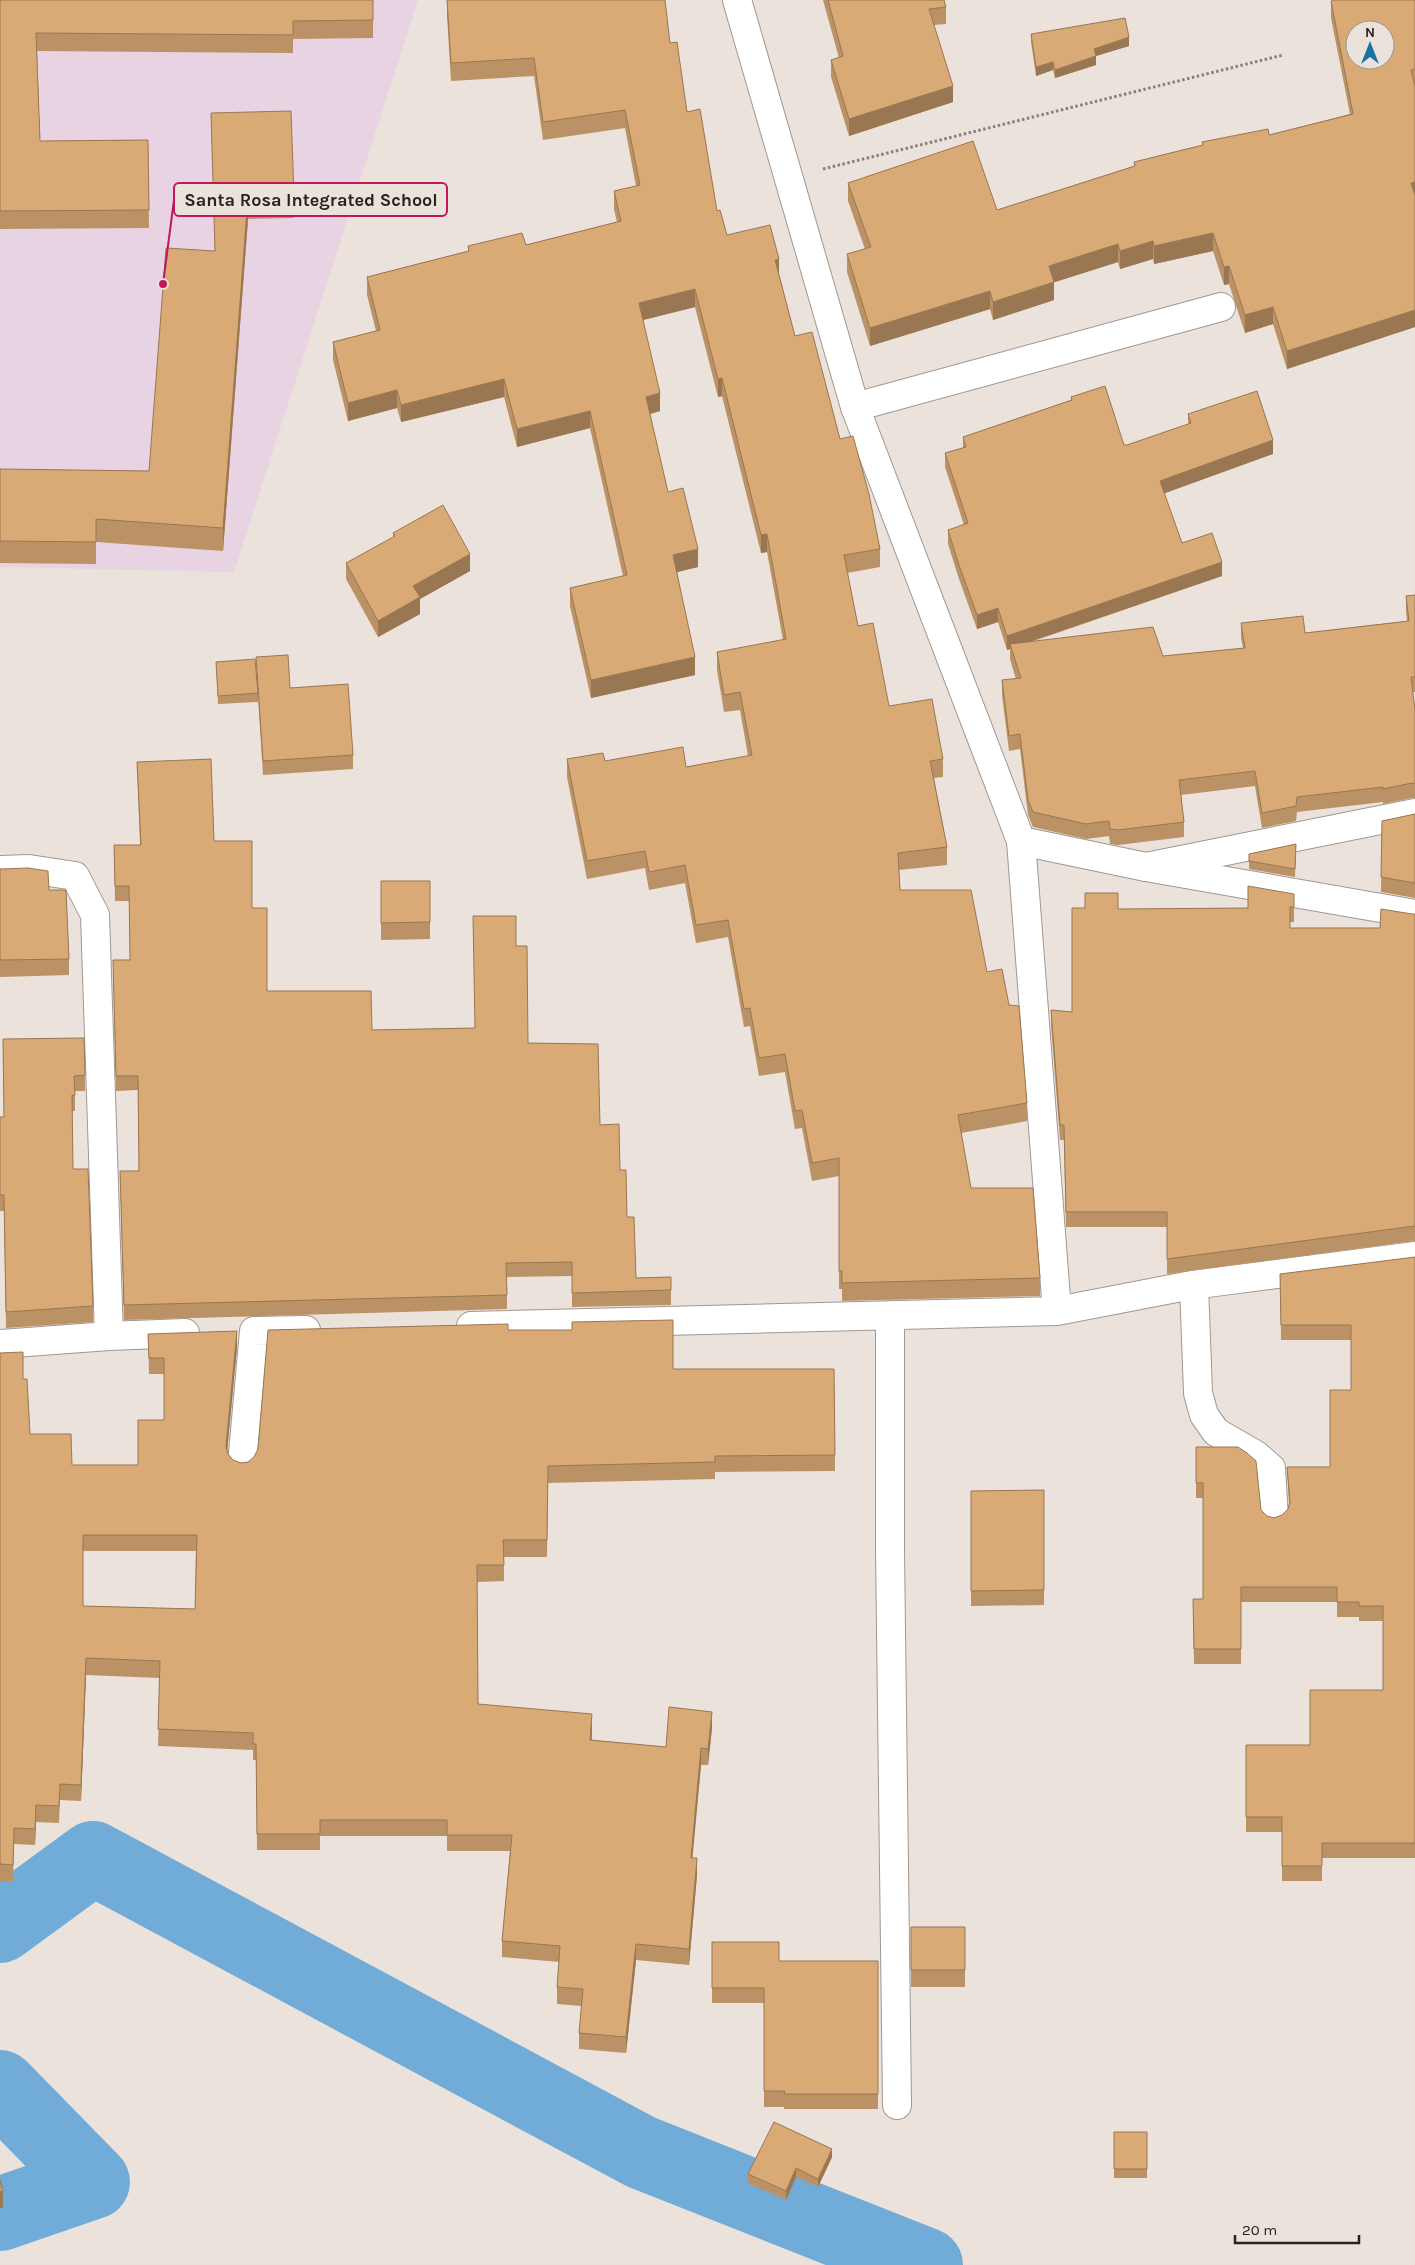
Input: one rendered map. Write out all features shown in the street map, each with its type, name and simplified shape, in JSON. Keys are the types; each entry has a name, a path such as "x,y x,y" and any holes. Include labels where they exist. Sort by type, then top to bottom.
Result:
{"street":[{"path":"737,0 855,407 1021,842 1057,1311"},
{"path":"855,407 1221,307"},
{"path":"1146,867 1415,813"},
{"path":"1021,842 1146,867 1415,914"},
{"path":"0,870 29,869 75,876 95,915 109,1336"},
{"path":"443,1326 1057,1311 1194,1285 1415,1256"},
{"path":"1194,1285 1198,1393 1204,1415 1216,1432 1256,1455 1270,1468 1274,1517"},
{"path":"890,1315 897,2105"},
{"path":"0,1344 109,1336 334,1329"},
{"path":"242,1464 254,1331"}],"path":[{"path":"788,178 1283,55"}],"shaded area":[{"path":"0,0 418,0 234,572 0,567"}],"building":[{"path":"0,0 373,0 373,20 293,21 293,35 36,33 40,141 148,140 149,210 0,211"},
{"path":"447,0 665,0 670,43 677,42 687,112 700,109 717,211 720,210 727,235 770,225 779,259 775,260 795,336 812,332 840,439 853,436 869,494 880,549 844,555 858,626 873,623 889,706 932,699 943,759 930,761 947,847 898,853 900,890 971,890 987,972 1002,969 1009,1005 1019,1006 1027,1103 958,1115 971,1188 1033,1188 1040,1278 842,1283 842,1271 839,1271 839,1158 812,1163 802,1110 795,1111 785,1054 759,1058 750,1008 744,1009 728,920 696,925 685,865 649,872 645,851 587,861 567,759 603,753 605,761 683,747 686,767 752,755 740,692 724,695 717,652 786,639 767,534 761,535 722,378 718,379 695,289 639,303 660,393 646,397 668,492 683,488 698,549 673,555 695,657 591,680 570,588 627,575 590,411 517,429 504,379 401,405 397,390 348,403 333,342 380,330 367,277 469,251 468,246 522,233 526,245 621,221 614,191 640,185 625,110 543,122 534,58 451,63"},
{"path":"828,0 944,0 946,7 929,9 953,86 849,119 831,60 843,56"},
{"path":"1415,0 1415,69 1411,70 1415,87 1415,182 1411,183 1415,195 1415,310 1287,351 1273,307 1245,315 1229,266 1224,267 1213,233 1154,246 1153,241 1120,251 1118,244 1049,266 1054,282 993,302 990,291 870,328 847,254 871,247 848,183 973,141 997,210 1135,166 1134,162 1203,145 1202,142 1268,129 1269,135 1353,114 1331,1"},
{"path":"1125,18 1129,37 1094,49 1096,56 1055,70 1053,62 1036,67 1031,34"},
{"path":"291,111 294,195 248,197 223,528 96,519 96,542 0,541 0,469 149,471 166,248 215,251 211,113"},
{"path":"1105,386 1124,445 1191,423 1188,414 1257,391 1273,440 1160,481 1182,543 1212,533 1222,562 1007,636 998,608 977,615 959,565 948,530 968,523 945,453 966,447 963,437 1072,400 1071,397"},
{"path":"443,505 470,554 413,586 420,597 378,621 346,563 395,536 393,533"},
{"path":"1415,595 1415,677 1411,677 1415,710 1415,784 1297,797 1296,806 1262,813 1255,771 1179,780 1184,822 1118,830 1110,829 1109,821 1086,824 1033,812 1028,800 1020,734 1009,736 1002,680 1021,678 1010,644 1153,627 1163,656 1245,648 1241,623 1303,616 1305,633 1409,621 1406,596"},
{"path":"288,655 290,688 348,684 353,755 263,761 256,657"},
{"path":"255,659 258,693 218,696 216,662"},
{"path":"211,759 214,841 252,841 252,908 267,908 267,991 371,991 372,1030 475,1028 473,916 516,916 516,946 527,946 528,1043 598,1044 600,1125 619,1124 620,1170 626,1170 627,1217 634,1217 636,1278 671,1277 671,1290 572,1293 572,1262 506,1263 507,1295 124,1305 120,1171 139,1171 138,1076 116,1076 113,960 130,960 129,886 115,886 114,845 141,845 137,762"},
{"path":"1415,814 1415,883 1381,877 1382,821"},
{"path":"1296,844 1295,869 1249,861 1249,854"},
{"path":"28,868 48,871 49,890 66,890 69,959 0,960 0,869"},
{"path":"381,881 430,881 430,922 381,923"},
{"path":"1248,886 1294,894 1294,907 1290,907 1290,928 1380,928 1381,909 1415,914 1415,1226 1167,1259 1167,1212 1066,1212 1064,1125 1060,1125 1051,1010 1072,1012 1072,908 1085,908 1085,893 1118,893 1118,909 1248,908"},
{"path":"84,1038 85,1075 74,1076 75,1095 72,1095 73,1169 88,1169 93,1306 6,1312 4,1195 0,1195 0,1117 4,1117 3,1039"},
{"path":"1415,1257 1415,1843 1322,1843 1322,1866 1282,1866 1282,1817 1246,1817 1246,1745 1310,1745 1310,1690 1383,1690 1383,1606 1359,1606 1359,1602 1337,1602 1337,1587 1241,1587 1241,1649 1194,1649 1193,1599 1203,1599 1203,1483 1196,1483 1196,1447 1238,1447 1247,1453 1256,1461 1261,1510 1267,1516 1274,1518 1282,1515 1288,1509 1290,1502 1287,1467 1330,1467 1330,1390 1351,1390 1351,1325 1281,1325 1280,1274"},
{"path":"673,1320 673,1369 834,1369 835,1455 715,1456 715,1462 548,1466 547,1540 503,1540 504,1565 477,1565 478,1704 592,1714 590,1740 666,1747 669,1707 712,1712 708,1749 701,1748 691,1858 697,1858 689,1949 636,1944 626,2037 579,2033 583,1989 557,1987 560,1946 502,1941 512,1835 447,1835 447,1820 320,1820 320,1834 257,1834 256,1744 253,1744 253,1733 158,1729 160,1661 86,1658 81,1785 60,1784 59,1806 36,1805 35,1829 14,1828 13,1865 0,1864 0,1353 23,1352 23,1379 27,1379 30,1434 71,1434 72,1465 138,1465 138,1420 164,1420 164,1358 149,1358 148,1334 237,1331 226,1446 228,1454 233,1460 241,1463 248,1462 254,1457 258,1449 268,1330 508,1324 508,1330 572,1330 572,1322","holes":["83,1535 197,1535 195,1609 83,1606"]},
{"path":"1044,1490 1044,1590 971,1591 971,1491"},
{"path":"911,1927 965,1927 965,1970 911,1970"},
{"path":"712,1942 779,1942 779,1961 878,1961 878,2094 784,2094 785,2091 764,2091 764,1988 712,1988"},
{"path":"774,2122 832,2149 818,2179 796,2168 786,2191 748,2174"},
{"path":"1114,2132 1147,2132 1147,2169 1114,2169"},
{"path":"0,2179 3,2191 0,2192"}],"waterway":[{"path":"0,1926 93,1858 641,2152 926,2265"},
{"path":"0,2087 93,2182 0,2214"}],"place":[{"name":"Santa Rosa Integrated School","path":"163,284"}]}
